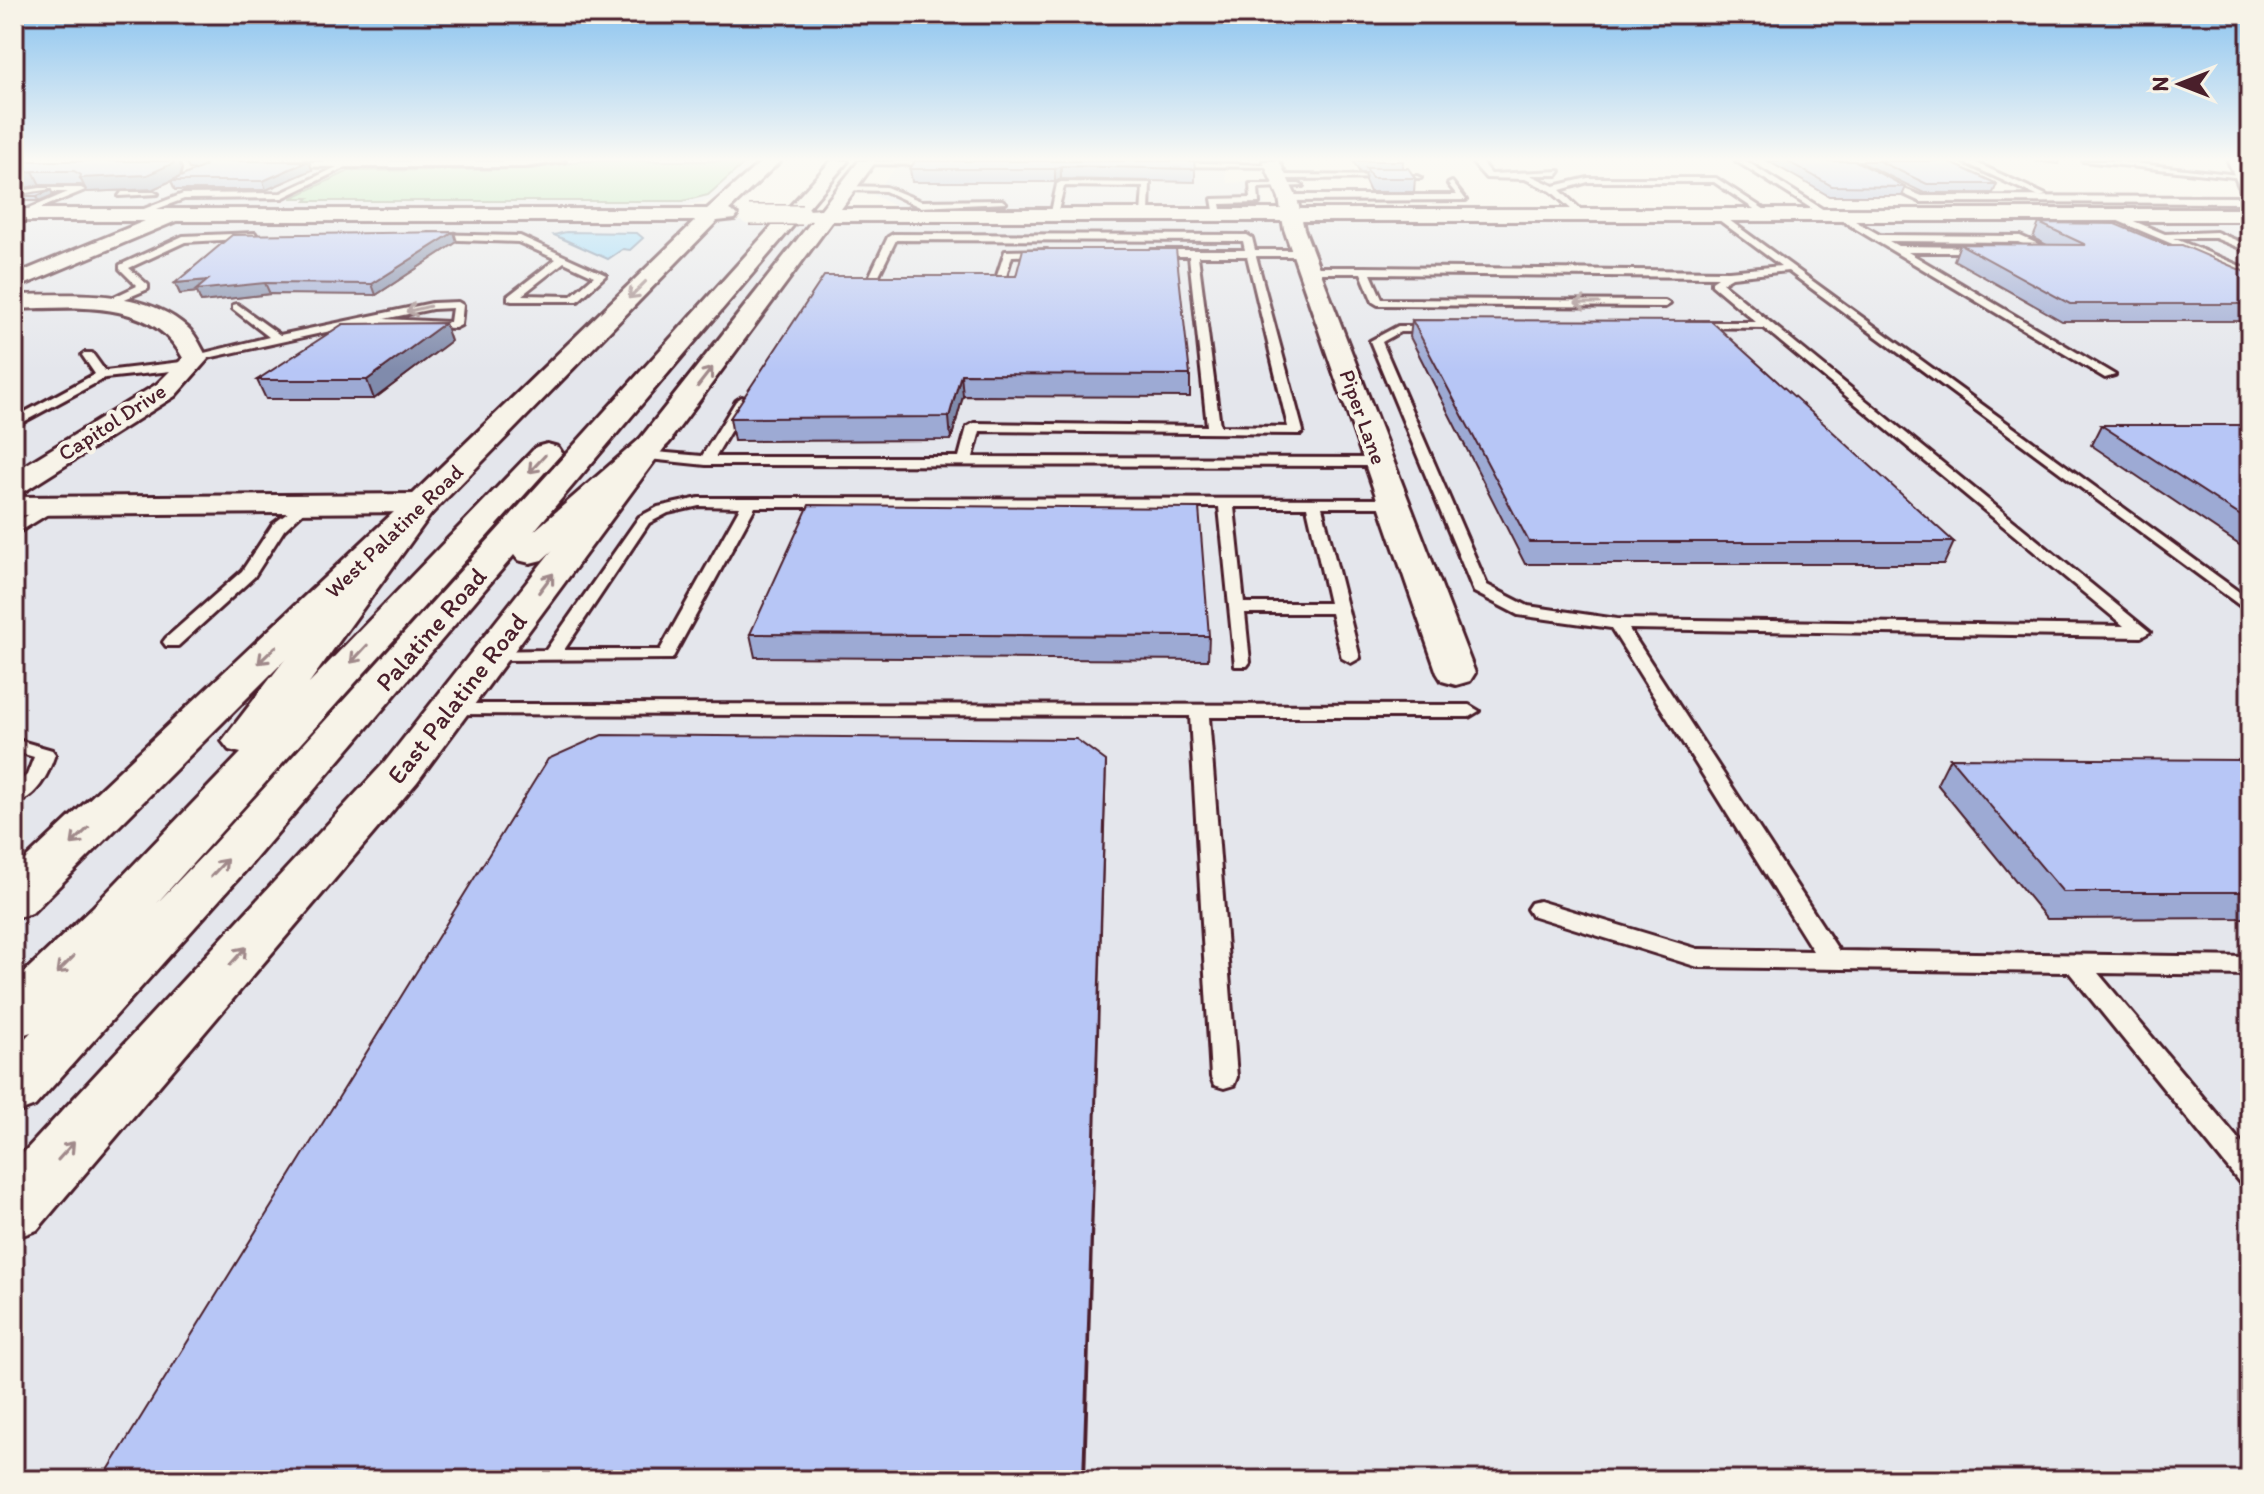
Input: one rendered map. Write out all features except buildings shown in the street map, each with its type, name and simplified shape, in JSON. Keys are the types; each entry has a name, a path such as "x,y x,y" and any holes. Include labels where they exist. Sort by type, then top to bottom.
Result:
{"main road":[{"name":"West Palatine Road","path":"14,900 423,503 696,231"},
{"name":"Palatine Road","path":"14,1016 789,231"},
{"name":"Palatine Road","path":"14,1089 228,859 793,231"},
{"name":"East Palatine Road","path":"14,1209 401,772 651,446 803,231"},
{"path":"376,692 651,446"},
{"path":"110,921 423,503"}],"street":[{"path":"14,283 121,231"},
{"name":"Piper Lane","path":"1296,231 1456,673"},
{"path":"14,302 140,309 181,333 192,361"},
{"name":"Capitol Drive","path":"14,485 166,390 192,361"},
{"path":"14,506 423,503"}],"lane":[{"path":"1739,231 2250,608"},
{"path":"1864,231 2109,375"},
{"path":"2149,231 2250,274"},
{"path":"2159,235 2250,235"},
{"path":"2216,235 2250,249"},
{"path":"102,305 144,287 123,267 183,239 270,236"},
{"path":"412,236 506,236 520,239 563,258 601,275 574,299 512,298 563,258"},
{"path":"896,288 867,288 893,237 1247,238 1303,462"},
{"path":"1878,238 2020,239 2042,249 1897,249"},
{"path":"969,288 998,288 1008,253 1054,253"},
{"path":"1132,253 1251,253 1364,270 1729,274 1789,268"},
{"path":"1193,253 1214,430"},
{"path":"1364,270 1378,302 1657,295 1634,271"},
{"path":"1457,330 1398,329 1376,341 1480,588 1524,611 1617,624 2141,632 1716,283 1729,274"},
{"path":"14,423 102,375 192,361 278,339 432,306 458,305 455,325 358,322"},
{"path":"237,307 278,339"},
{"path":"1677,325 1767,325"},
{"path":"88,355 102,375"},
{"path":"706,461 742,401"},
{"path":"965,461 974,427 1296,431"},
{"path":"651,446 706,461 1379,462"},
{"path":"551,655 644,520 663,510 699,502 1394,503"},
{"path":"491,656 666,655 750,502"},
{"path":"1226,503 1241,662"},
{"path":"1313,503 1351,658"},
{"path":"172,642 248,574 278,527 305,504"},
{"path":"14,530 51,506"},
{"path":"1236,608 1339,608"},
{"path":"1617,624 1832,960"},
{"path":"449,710 1469,711"},
{"path":"1199,711 1224,1077"},
{"path":"14,745 45,754 36,778 14,797"},
{"path":"1539,909 1698,958 2250,966"},
{"path":"2076,964 2250,1174"}],"shaded area":[{"path":"14,231 2250,231 2250,1480 14,1480"}],"water":[{"path":"566,232 637,233 643,238 630,250 623,249 608,259 554,235"}]}
